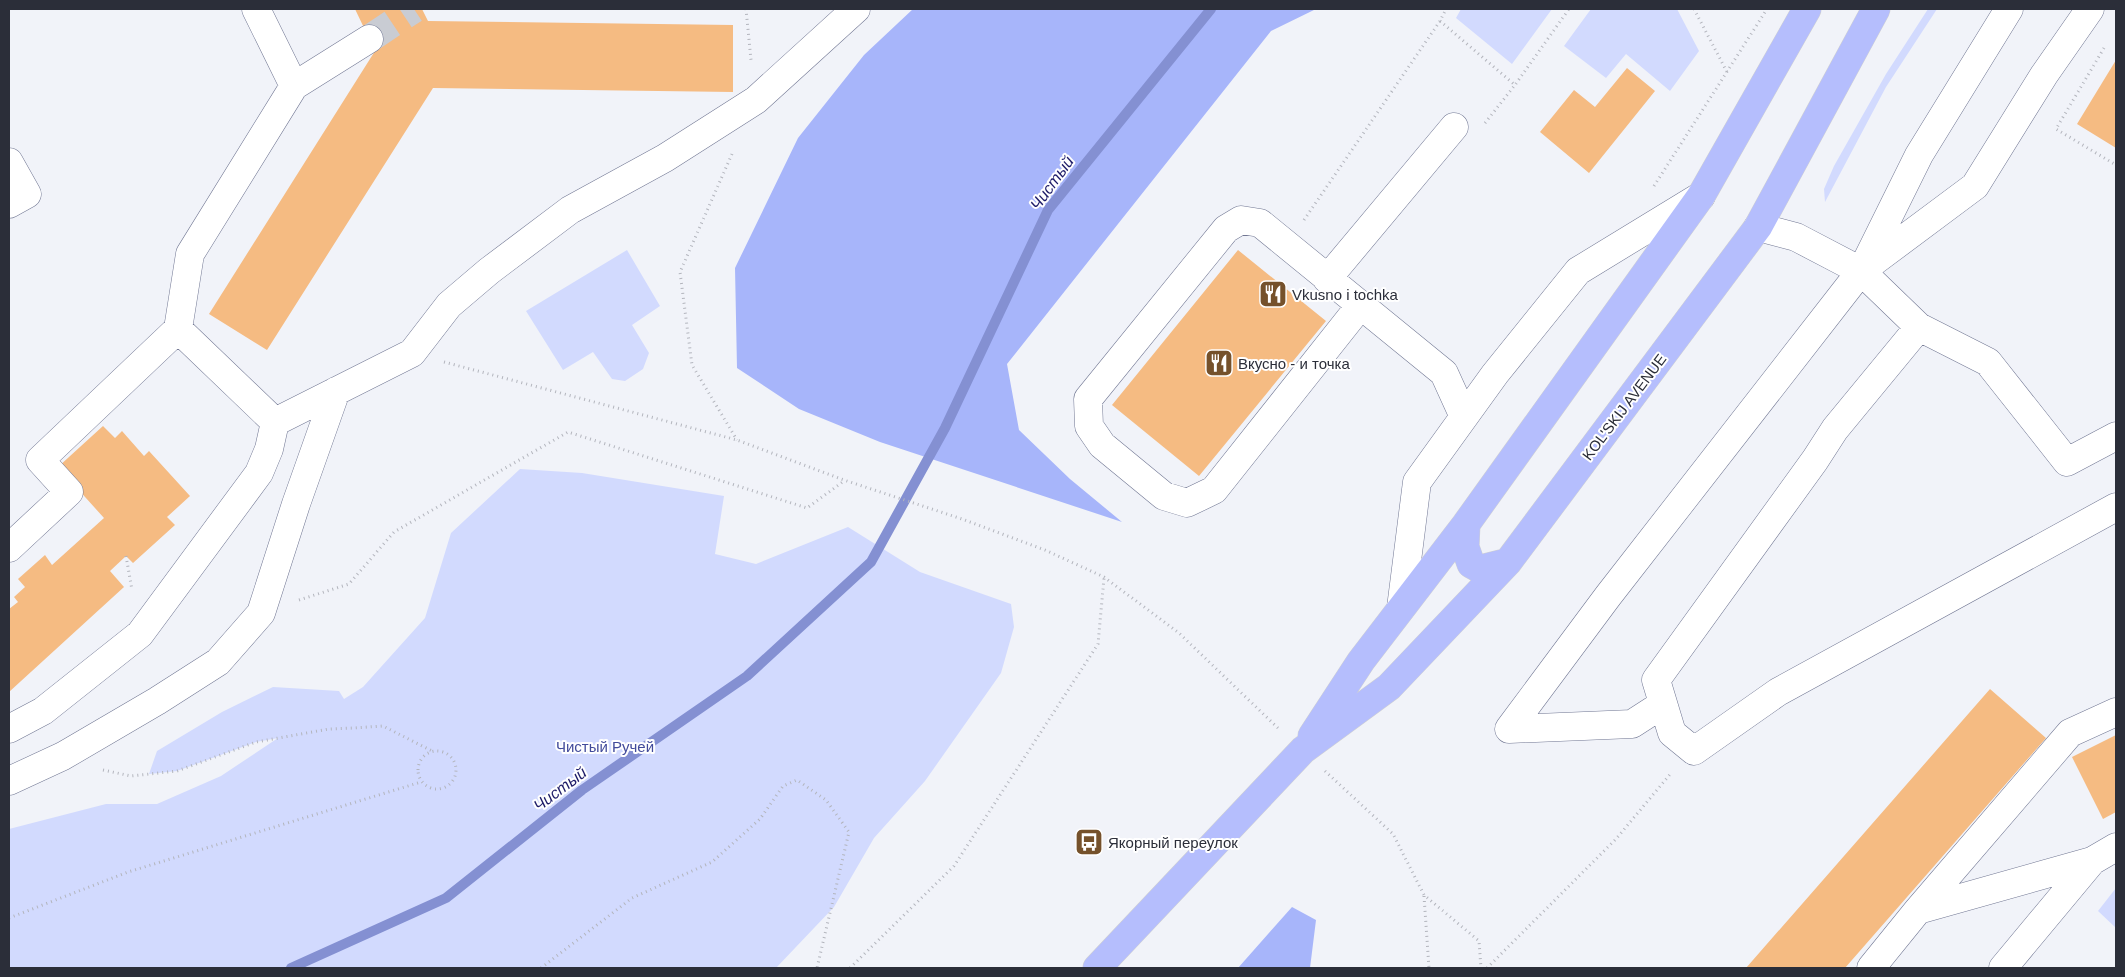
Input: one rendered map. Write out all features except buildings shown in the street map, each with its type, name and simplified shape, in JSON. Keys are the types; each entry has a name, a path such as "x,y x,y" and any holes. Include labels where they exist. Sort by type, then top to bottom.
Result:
{"main road":[{"name":"KOL'SKIJ AVENUE","path":"1304,750 1361,661 1466,524 1701,196 1807,9"},
{"name":"KOL'SKIJ AVENUE","path":"1097,968 1304,750 1389,687 1508,562 1758,227 1876,9"},
{"path":"1466,524 1465,546 1471,564 1480,569 1508,562"}],"street":[{"path":"256,9 294,86"},
{"path":"275,422 412,353 449,305 570,210 666,158 756,100 856,9"},
{"path":"1663,704 1632,724 1509,729 1608,596 1861,271 1919,155 2009,9"},
{"path":"1861,271 1975,186 2044,75 2090,9"},
{"path":"9,548 69,492 40,460 178,329 190,254 294,86 369,39"},
{"path":"1327,279 1454,127"},
{"path":"9,162 27,194 9,204"},
{"path":"1401,608 1417,482 1495,374 1578,271 1701,196"},
{"path":"1360,306 1214,490 1187,502 1164,496 1102,445 1089,426 1088,399 1226,229 1241,220 1260,223 1444,373 1464,417"},
{"path":"1758,227 1796,237 1861,271 1919,327 1988,362 2067,462 2116,436"},
{"path":"1919,327 1835,429 1815,460 1656,680 1672,732 1694,751 1778,692 2116,507"},
{"path":"178,329 275,422"},
{"path":"1444,373 1495,374"},
{"path":"9,781 63,756 218,662 261,613 296,504 336,391"},
{"path":"9,729 43,711 140,634 259,473 269,449 275,422"},
{"path":"1871,968 1918,910 2070,733 2116,712"},
{"path":"1918,910 2092,861 2116,847"},
{"path":"2003,968 2092,861"}],"path":[{"path":"746,9 756,100"},
{"path":"1287,245 1440,21 1446,9"},
{"path":"1482,127 1569,9"},
{"path":"1694,9 1727,72"},
{"path":"1654,186 1767,9"},
{"path":"1440,21 1514,85"},
{"path":"2106,45 2056,129 2116,165"},
{"path":"736,146 680,272 692,365 737,440"},
{"path":"412,353 737,440 844,480 962,519 1045,550 1104,577 1179,633 1239,692 1393,834 1424,895 1429,968"},
{"path":"261,613 349,584 394,532 568,432 807,508 844,480"},
{"path":"850,968 954,866 965,850 1098,644 1104,577"},
{"path":"102,770 131,776 177,771 256,742 329,729 383,726 434,752"},
{"path":"1487,968 1616,839 1672,771 1694,751"},
{"path":"434,752 440,752 450,758 455,769 453,780 449,785 438,790 432,789 421,782 417,770 422,758 434,752"},
{"path":"541,968 632,898 712,862 760,819 783,786 797,780 826,800 848,832 817,968"},
{"path":"9,918 128,872 421,782"},
{"path":"1424,895 1479,941 1480,968"}],"green space":[{"path":"1461,9 1552,9 1512,64 1456,18"},
{"path":"1591,9 1677,9 1699,51 1670,91 1626,54 1606,78 1564,46"},
{"path":"1928,9 1937,9 1886,87 1825,202 1824,189 1834,166 1886,74"},
{"path":"627,250 660,306 632,325 649,353 643,369 625,381 612,379 593,352 563,370 526,311"},
{"name":"Чистый Ручей","path":"520,469 582,473 724,496 715,554 756,564 848,527 920,572 1011,604 1014,627 1001,673 925,781 874,838 834,907 776,968 9,968 9,829 106,804 157,804 221,776 278,738 256,742 177,771 149,774 157,751 222,712 273,687 339,691 344,699 363,687 425,618 451,533"},
{"path":"2116,888 2116,928 2098,911"}],"shaded area":[{"path":"913,9 1316,9 1271,31 1007,364 1019,430 1070,479 1122,522 880,442 799,409 737,368 735,268 798,138 864,55"},
{"path":"1292,907 1316,920 1310,968 1238,968"}],"waterway":[{"name":"Чистый","path":"291,968 446,898 582,790 747,676 871,562 945,428 1048,210 1211,9"}],"tunnel":[{"path":"369,39 414,9"}],"place":[{"name":"Vkusno i tochka","path":"1273,294"},
{"name":"Вкусно - и точка","path":"1219,363"},
{"name":"Якорный переулок","path":"1089,842"}]}
